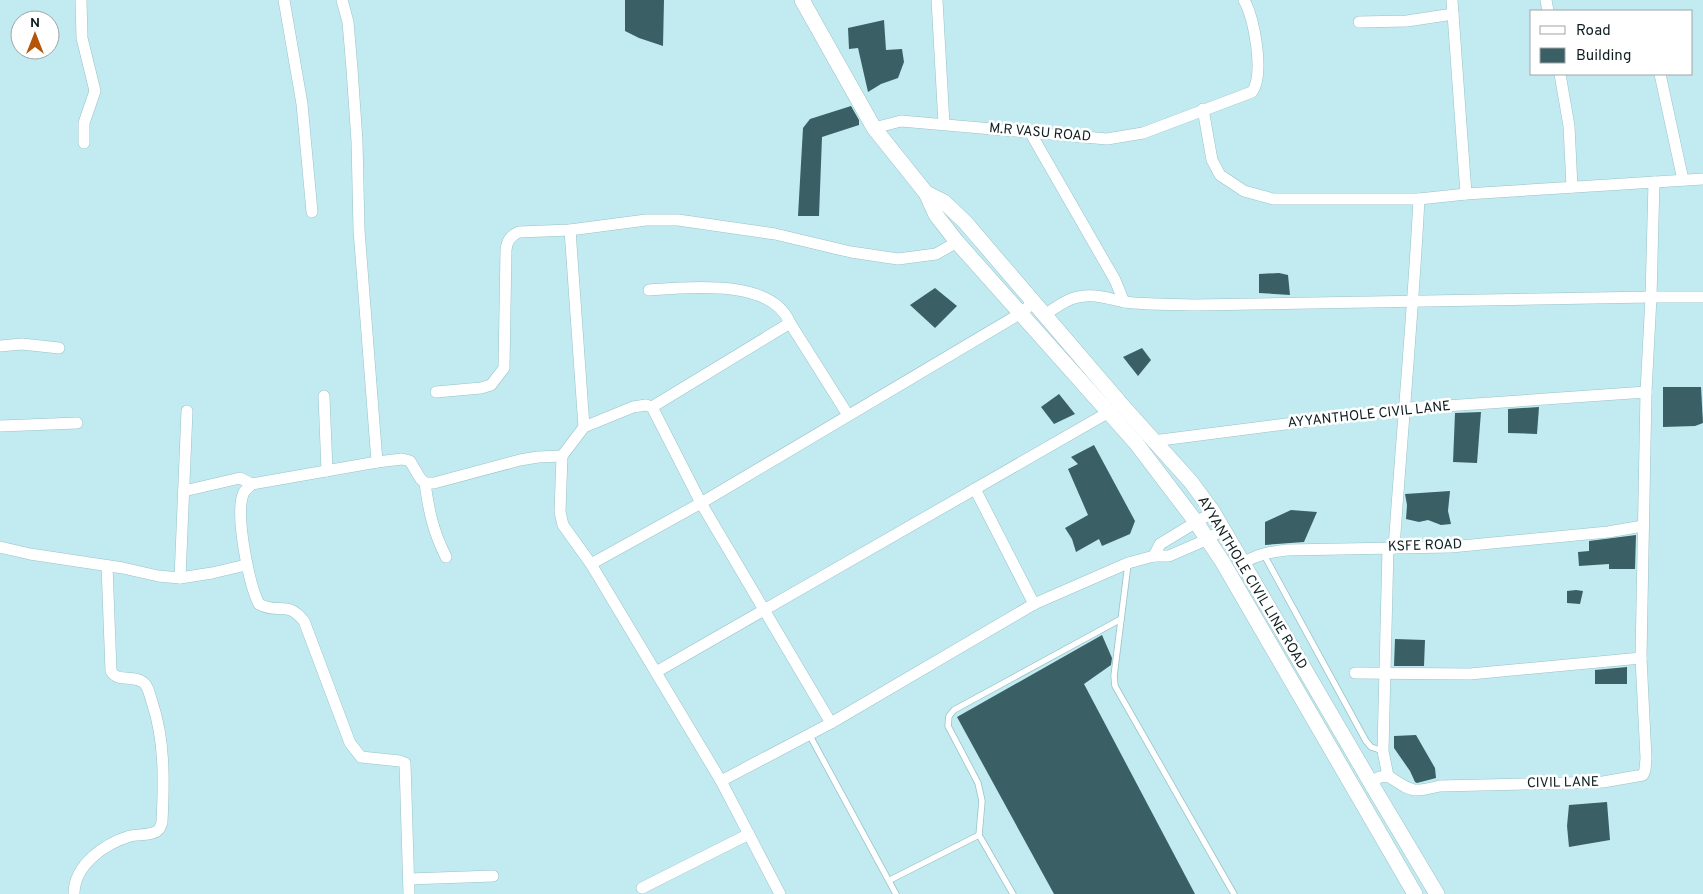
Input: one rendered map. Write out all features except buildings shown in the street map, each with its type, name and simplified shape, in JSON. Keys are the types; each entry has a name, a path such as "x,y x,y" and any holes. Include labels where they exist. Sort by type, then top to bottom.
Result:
{"main road":[{"name":"AYYANTHOLE CIVIL LINE ROAD","path":"802,0 874,128 926,193 936,215 957,242 1146,456 1208,539 1416,894"},
{"name":"AYYANTHOLE CIVIL LINE ROAD","path":"926,193 944,202 965,222 1153,441 1191,482 1213,512 1437,894"},
{"path":"1359,799 1372,786"}],"street":[{"path":"81,0 82,38 96,91 84,122 84,143"},
{"path":"284,0 302,104 312,212"},
{"path":"342,0 348,22 352,69 357,141 359,230 377,462"},
{"path":"937,0 940,25 944,124"},
{"name":"M.R VASU ROAD","path":"874,128 901,121 1106,139 1143,133 1202,109 1252,92 1256,87 1256,40 1253,20 1244,0"},
{"path":"1452,0 1466,194"},
{"path":"1358,22 1407,21 1452,14"},
{"path":"1560,75 1569,126 1572,187"},
{"path":"1660,75 1683,180"},
{"path":"1202,109 1212,160 1220,175 1244,191 1273,199 1419,199 1466,194 1703,179"},
{"path":"1030,132 1115,280 1124,302"},
{"name":"CIVIL LANE","path":"1388,776 1401,786 1418,790 1450,785 1603,782 1643,775 1646,770 1641,658 1646,392 1654,182"},
{"path":"1372,786 1380,777 1388,776 1383,750 1391,548 1414,302 1419,199"},
{"path":"436,392 482,388 491,385 504,368 506,250 507,242 512,235 530,230 570,230 646,220 678,220 775,234 851,252 898,259 936,254 957,242"},
{"path":"570,230 584,426"},
{"path":"650,290 722,288 746,290 774,303 787,316 848,414"},
{"path":"1045,314 1062,302 1074,297 1087,296 1124,302 1195,305 1703,297"},
{"path":"590,564 701,503 1021,313 1034,302"},
{"path":"652,407 790,323"},
{"path":"0,346 22,344 59,348"},
{"name":"AYYANTHOLE CIVIL LANE","path":"1153,441 1418,407 1646,392"},
{"path":"324,396 328,471"},
{"path":"780,894 721,781 590,564 563,525 560,498 562,456 584,426 634,407 646,405 652,407 701,503 831,723"},
{"path":"180,578 187,411"},
{"path":"656,672 1109,412"},
{"path":"0,426 77,423"},
{"path":"425,483 434,483 538,456 562,456"},
{"path":"409,894 405,764 400,761 360,757 350,743 304,622 297,613 287,608 266,608 259,604 246,565 241,502 244,492 252,484 377,462 402,459 410,461 425,483 435,535 446,557"},
{"path":"184,491 240,478 252,484"},
{"path":"975,489 1034,604"},
{"path":"1154,556 1160,544 1213,512"},
{"name":"KSFE ROAD","path":"1243,563 1263,553 1287,550 1451,546 1608,532 1643,526"},
{"path":"721,781 831,723 1034,604 1128,563 1154,556 1169,556 1208,539 1223,528"},
{"path":"0,547 30,554 158,576 180,578 246,565"},
{"path":"74,894 76,879 86,862 107,847 129,837 155,832 160,828 162,822 160,732 148,688 144,682 132,678 118,678 110,671 107,566"},
{"path":"1355,673 1445,675 1641,658"},
{"path":"642,888 749,834"},
{"path":"409,879 493,876"}],"lane":[{"path":"1263,553 1366,741 1371,747 1383,750"},
{"path":"1128,563 1114,676 1115,686 1234,894"},
{"path":"1013,894 980,835 982,801 978,783 948,726 949,716 954,710 1121,619"},
{"path":"809,734 896,894"},
{"path":"890,880 980,835"}]}
